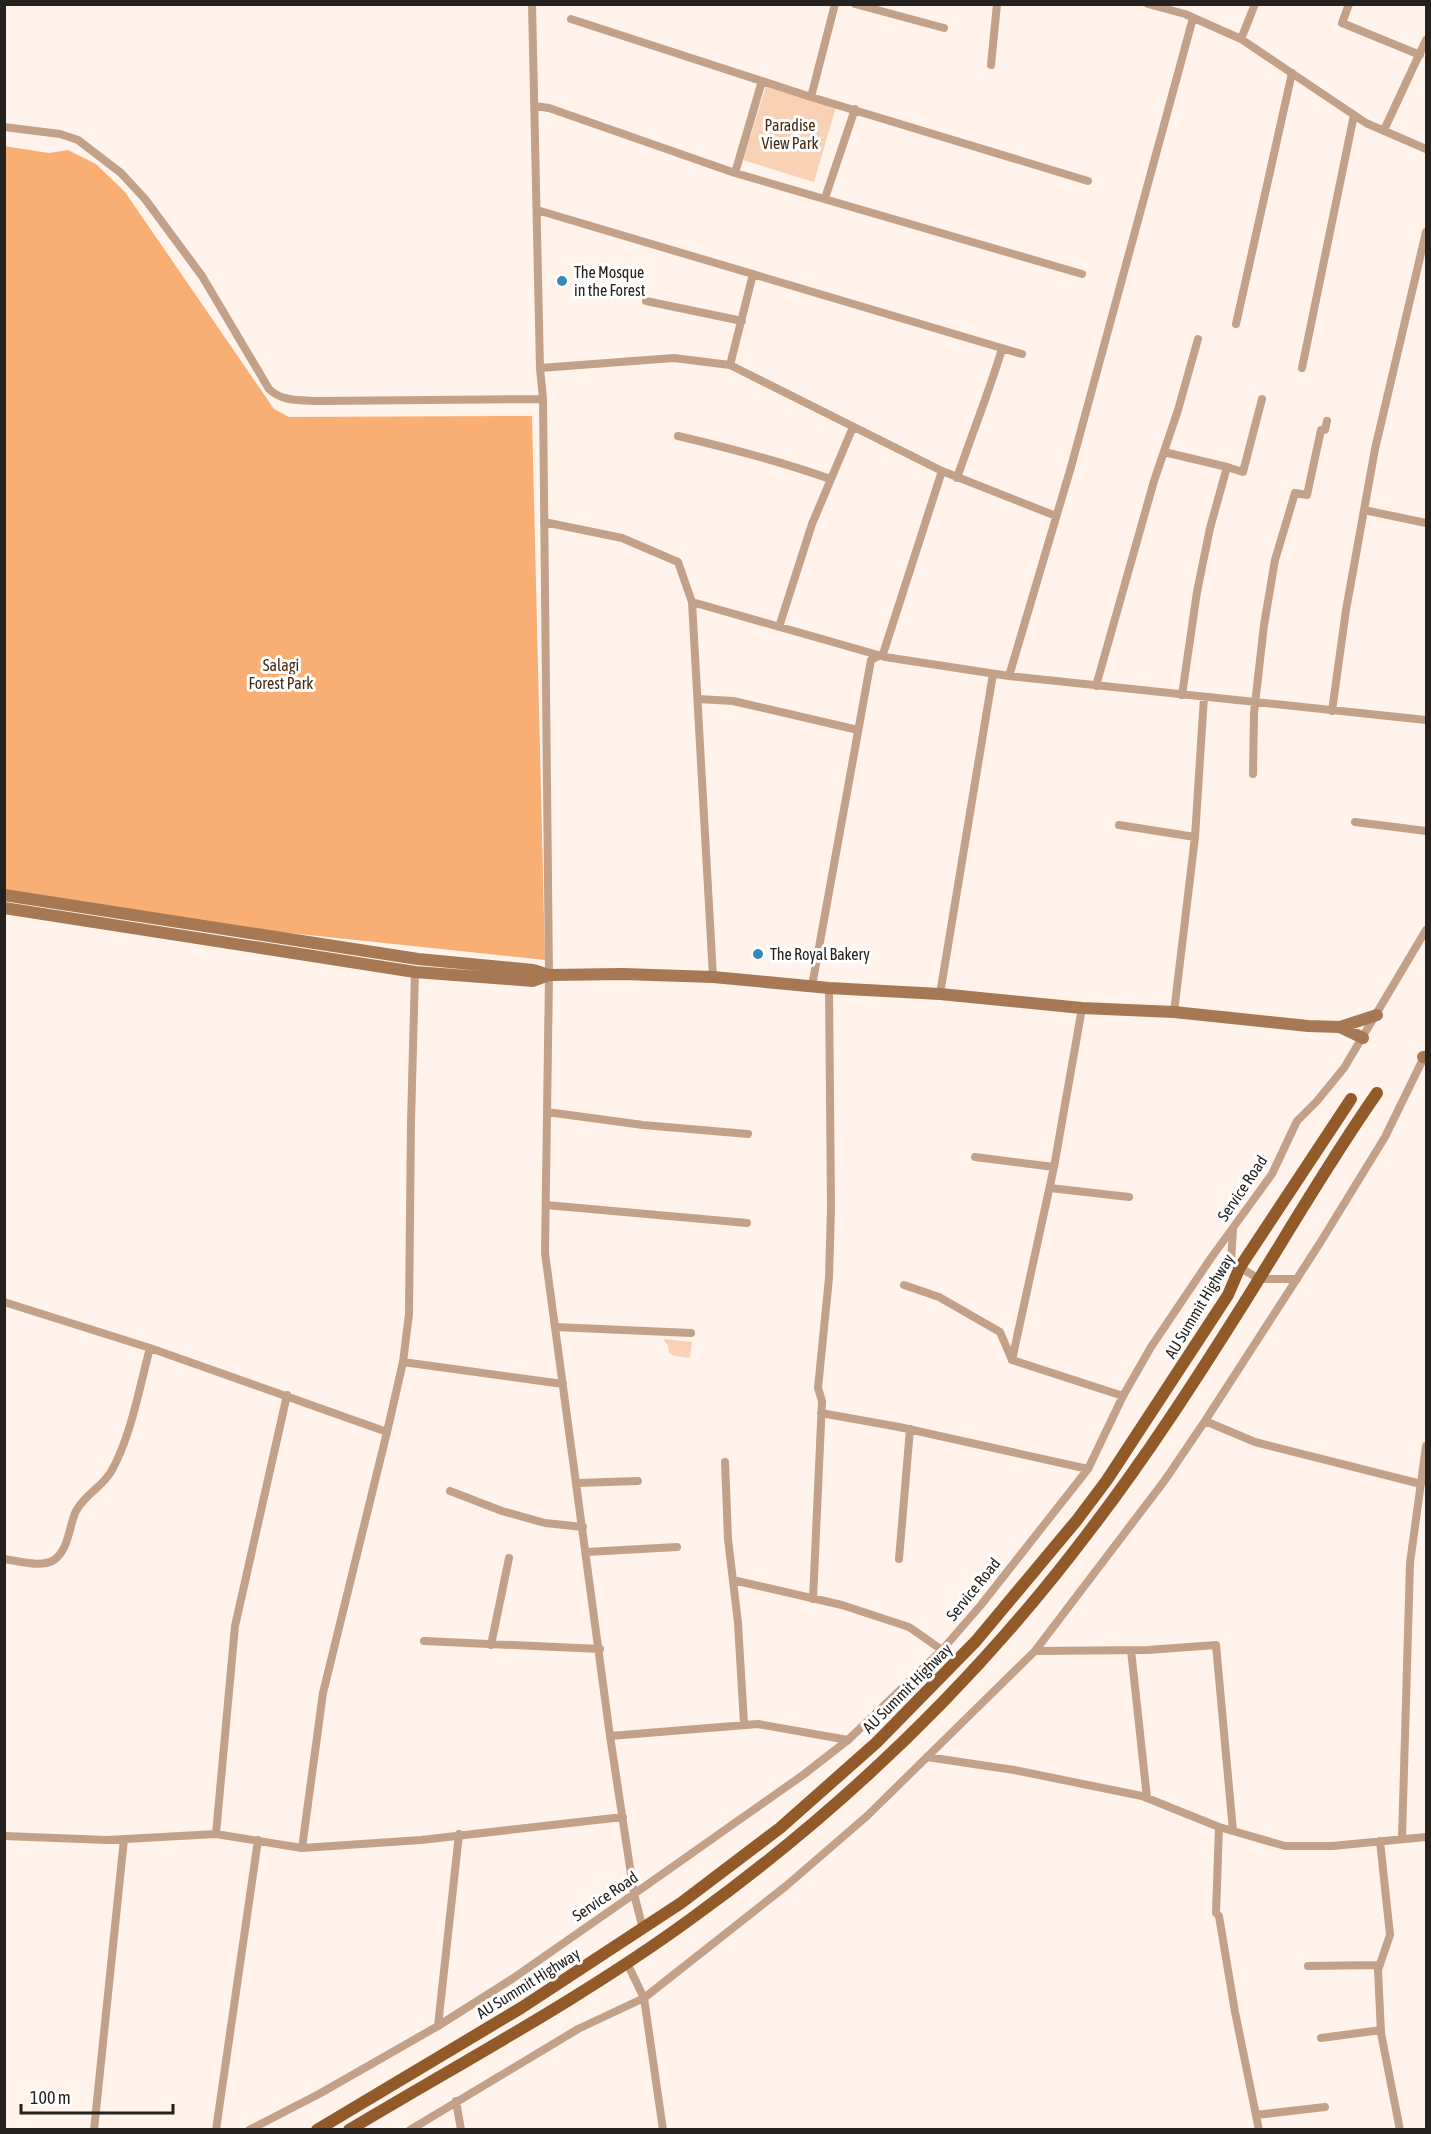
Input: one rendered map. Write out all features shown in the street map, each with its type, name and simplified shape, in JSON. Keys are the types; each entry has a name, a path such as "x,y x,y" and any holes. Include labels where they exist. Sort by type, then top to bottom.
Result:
{"main road":[{"name":"AU Summit Highway","path":"349,2130 627,1963 699,1914 793,1840 894,1752 991,1652 1090,1531 1186,1394 1337,1151 1377,1093"},
{"name":"AU Summit Highway","path":"317,2130 521,2008 643,1929 733,1866 780,1828 876,1743 976,1641 1030,1578 1107,1480 1228,1295 1240,1267 1351,1099"}],"street":[{"path":"532,4 540,368 543,399 549,975 545,1253 610,1736 634,1894 643,1929"},
{"path":"811,97 835,4"},
{"path":"855,4 944,28"},
{"path":"991,65 997,4"},
{"path":"1148,4 1177,8 1193,18 1241,39 1366,123 1426,148"},
{"path":"1241,39 1255,4"},
{"path":"1349,4 1342,23 1420,55"},
{"path":"1009,676 1071,467 1193,18"},
{"path":"571,19 811,97 1088,181"},
{"path":"1384,130 1426,40"},
{"path":"1236,324 1292,73"},
{"path":"735,173 762,81"},
{"path":"535,106 549,108 735,173 1082,274"},
{"path":"825,198 855,109"},
{"path":"1302,368 1354,115"},
{"path":"4,127 60,134 78,140 121,173 145,199 202,276 269,389 275,395 283,398 319,401 543,399"},
{"path":"537,210 1022,354"},
{"path":"1332,711 1346,610 1375,449 1426,232"},
{"path":"730,365 753,274"},
{"path":"646,301 742,321"},
{"path":"1096,686 1154,481 1178,410 1198,339"},
{"path":"957,478 987,398 1002,349"},
{"path":"540,368 674,358 730,365 957,478 1056,516"},
{"path":"1164,452 1227,466 1243,472 1262,399"},
{"path":"1253,774 1254,714 1264,625 1275,560 1295,493 1307,495 1321,430 1325,430 1328,421"},
{"path":"779,627 812,524 853,427"},
{"path":"678,436 781,462 830,479"},
{"path":"1182,695 1197,592 1210,528 1227,466"},
{"path":"812,986 871,660 878,654 883,654 942,471"},
{"path":"1364,510 1426,523"},
{"path":"544,522 622,538 678,562 692,602 713,977"},
{"path":"692,602 878,654 993,674 1426,720"},
{"path":"940,994 993,674"},
{"path":"1174,1012 1195,837 1204,697"},
{"path":"698,699 733,701 858,730"},
{"path":"1355,822 1426,831"},
{"path":"1119,825 1195,837"},
{"path":"4,895 418,959 533,970 549,975 623,974 713,977 829,988 940,994 1082,1008 1174,1012 1308,1026 1340,1027 1377,1015"},
{"path":"4,908 415,972 533,981 549,975"},
{"name":"Service Road","path":"249,2130 319,2094 438,2026 512,1979 803,1775 848,1740 942,1650 981,1605 1088,1469 1123,1396 1151,1347 1272,1174 1297,1121 1344,1068 1426,930"},
{"path":"302,1848 323,1693 403,1362 409,1314 415,972"},
{"path":"813,1599 822,1401 818,1388 829,1278 831,1208 829,988"},
{"path":"1012,1360 1050,1188 1082,1008"},
{"path":"1340,1027 1362,1038"},
{"path":"410,2130 578,2029 644,1998 786,1886 867,1816 1035,1651 1165,1480 1205,1421 1385,1137 1425,1055"},
{"path":"547,1112 643,1125 748,1134"},
{"path":"975,1157 1054,1167"},
{"path":"1050,1188 1129,1197"},
{"path":"546,1205 747,1222"},
{"path":"1233,1228 1231,1262 1259,1279 1297,1279"},
{"path":"904,1286 939,1297 1000,1332 1012,1360 1123,1396"},
{"path":"4,1302 45,1317 150,1348 387,1432"},
{"path":"555,1327 691,1333"},
{"path":"4,1559 46,1563 58,1557 83,1499 112,1472 129,1425 150,1348"},
{"path":"403,1362 563,1384"},
{"path":"216,1834 235,1626 287,1395"},
{"path":"821,1413 910,1429 1088,1469"},
{"path":"1205,1421 1255,1442 1421,1484"},
{"path":"899,1559 910,1429"},
{"path":"1402,1839 1410,1563 1426,1446"},
{"path":"724,1462 728,1539 738,1623 744,1724"},
{"path":"577,1483 638,1481"},
{"path":"450,1491 502,1511 544,1523 583,1527"},
{"path":"586,1552 677,1547"},
{"path":"491,1645 509,1558"},
{"path":"733,1580 842,1605 909,1627 942,1650"},
{"path":"424,1641 600,1649"},
{"path":"1035,1651 1131,1650 1216,1645 1233,1831"},
{"path":"1131,1650 1147,1798"},
{"path":"610,1736 758,1724 848,1740"},
{"path":"927,1757 1014,1770 1147,1798 1219,1827 1285,1846 1332,1846 1426,1837"},
{"path":"4,1836 124,1839 216,1834 302,1848 421,1840 623,1817"},
{"path":"1219,1827 1216,1913 1219,1916 1235,2012 1259,2130"},
{"path":"438,2026 459,1834"},
{"path":"94,2130 124,1839"},
{"path":"216,2130 258,1840"},
{"path":"1380,1841 1390,1935 1377,1970 1381,2030 1400,2130"},
{"path":"627,1963 644,1998 663,2130"},
{"path":"1308,1966 1379,1965"},
{"path":"1321,2038 1381,2030"},
{"path":"456,2101 461,2130"},
{"path":"1256,2115 1325,2107"}],"green space":[{"name":"Paradise View Park","path":"766,86 836,107 814,182 743,160"},
{"name":"Salagi Forest Park","path":"4,146 49,153 68,150 96,164 125,192 274,409 289,417 532,416 545,960 224,926 5,891"},
{"path":"663,1339 692,1342 690,1358 669,1353 668,1346"}],"place":[{"name":"The Mosque in the Forest","path":"562,281"},
{"name":"The Royal Bakery","path":"758,954"}]}
